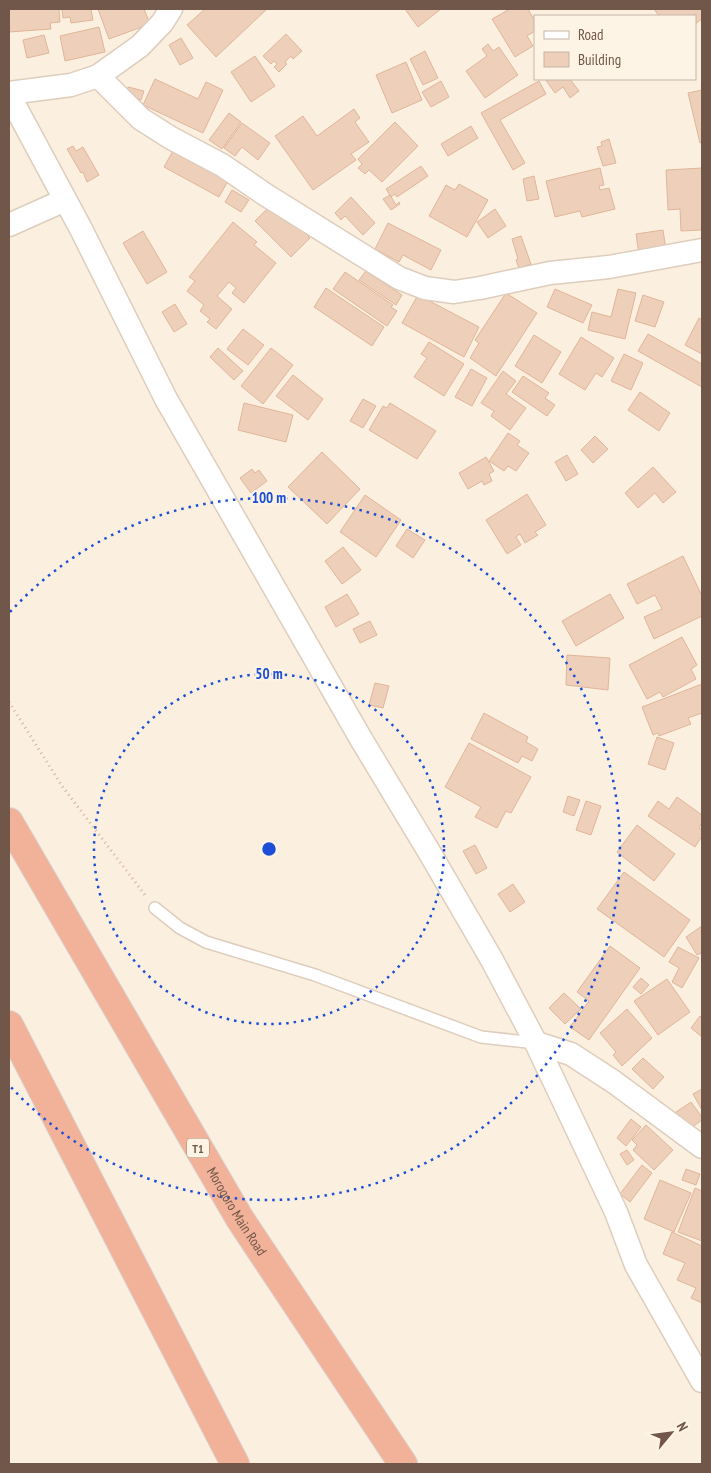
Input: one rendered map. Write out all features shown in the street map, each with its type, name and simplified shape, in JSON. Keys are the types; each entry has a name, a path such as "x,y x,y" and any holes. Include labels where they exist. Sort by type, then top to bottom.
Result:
{"highway":[{"name":"Morogoro Main Road","path":"9,822 240,1219 403,1464"},
{"path":"9,1025 235,1464"}],"street":[{"path":"171,9 162,23 140,46 98,76 71,84 9,94 166,399 356,732 425,862 492,960 536,1042 616,1212 636,1265 702,1381"},
{"path":"98,76 141,119 222,165 266,195 399,278 425,288 454,292 550,273 609,268 702,250"},
{"path":"9,225 65,200"},
{"path":"536,1042 571,1054 614,1082 702,1147"}],"lane":[{"path":"156,908 180,928 206,942 315,975 481,1037 536,1042"}],"path":[{"path":"9,702 62,786 156,908"}],"building":[{"path":"9,9 59,9 60,22 50,23 51,29 9,32"},
{"path":"62,9 91,9 93,20 71,23 70,17 63,18"},
{"path":"98,9 144,9 150,24 109,39"},
{"path":"205,9 267,9 216,57 187,25"},
{"path":"405,9 441,9 418,27"},
{"path":"510,9 528,9 534,19 534,32 527,36 533,46 515,57 492,19"},
{"path":"654,9 702,9 702,19 696,23 696,15 658,15"},
{"path":"99,27 105,52 65,61 60,36"},
{"path":"286,34 302,51 293,59 291,56 285,62 287,64 279,72 274,67 277,64 274,61 271,64 263,56"},
{"path":"44,35 49,53 27,58 23,40"},
{"path":"181,38 193,58 180,65 169,45"},
{"path":"488,44 493,51 499,47 518,75 485,98 466,71 487,56 482,49"},
{"path":"425,51 438,78 423,85 410,59"},
{"path":"255,56 275,86 251,102 231,72"},
{"path":"406,62 422,100 392,113 376,75"},
{"path":"155,79 198,99 206,82 223,90 203,133 143,105"},
{"path":"546,80 571,80 579,91 570,98 563,87 555,93"},
{"path":"441,81 449,97 431,107 422,92"},
{"path":"539,81 546,94 500,120 525,163 513,170 481,113"},
{"path":"128,87 144,91 141,100 125,96"},
{"path":"702,90 702,142 700,143 688,93"},
{"path":"354,109 360,118 355,122 369,142 351,154 356,160 313,190 275,136 303,116 317,136"},
{"path":"229,113 241,122 222,149 209,140"},
{"path":"395,122 418,146 382,182 369,170 365,174 358,168 362,164 358,159"},
{"path":"242,123 270,143 258,160 242,147 235,156 224,148"},
{"path":"471,126 478,138 448,156 441,144"},
{"path":"609,139 616,163 603,166 597,147 602,146 601,142"},
{"path":"73,146 76,151 83,147 99,175 87,182 83,172 81,173 67,149"},
{"path":"174,149 229,179 219,197 164,167"},
{"path":"421,166 428,176 397,197 395,194 391,197 386,189"},
{"path":"600,168 604,185 599,186 600,190 609,188 615,209 582,217 580,211 555,217 546,181"},
{"path":"702,168 702,230 681,231 680,209 668,210 666,170"},
{"path":"534,176 539,199 527,201 523,179"},
{"path":"459,184 488,200 467,237 429,216 446,185 455,190"},
{"path":"232,190 249,200 241,212 225,202"},
{"path":"390,195 396,205 399,202 400,204 391,210 383,199"},
{"path":"351,197 375,223 363,235 345,216 341,220 335,213"},
{"path":"274,202 310,238 291,257 255,221"},
{"path":"495,209 506,226 488,238 477,222"},
{"path":"233,222 257,242 254,245 276,263 244,303 232,293 236,288 229,282 217,296 232,309 216,329 207,322 210,319 200,311 204,305 187,291 195,281 189,277"},
{"path":"388,223 441,250 431,270 403,255 399,262 375,249"},
{"path":"663,230 666,250 639,254 636,234"},
{"path":"143,231 167,272 147,284 123,243"},
{"path":"521,236 531,264 519,268 512,239"},
{"path":"366,271 402,295 396,305 359,280"},
{"path":"345,272 393,305 391,307 397,311 387,326 333,289"},
{"path":"326,288 384,327 372,346 314,307"},
{"path":"555,289 592,305 583,323 547,307"},
{"path":"618,289 636,293 625,339 588,330 592,312 611,317"},
{"path":"506,293 537,313 496,376 470,358 479,343 475,340"},
{"path":"418,295 479,327 464,357 402,323"},
{"path":"643,295 664,302 655,327 635,321"},
{"path":"175,304 187,324 174,332 162,312"},
{"path":"699,318 702,320 702,354 685,345"},
{"path":"243,329 264,345 248,365 227,349"},
{"path":"648,334 702,364 702,387 638,351"},
{"path":"534,335 561,352 542,383 515,366"},
{"path":"581,337 614,358 602,377 596,373 585,390 559,374"},
{"path":"429,342 464,364 444,396 414,377 427,358 421,354"},
{"path":"218,348 243,371 234,380 210,357"},
{"path":"271,348 293,365 263,404 241,386"},
{"path":"624,354 643,363 631,390 611,381"},
{"path":"471,369 487,378 472,406 455,397"},
{"path":"503,371 516,381 506,394 526,408 510,430 491,416 494,411 481,403"},
{"path":"293,375 323,399 308,420 276,396"},
{"path":"523,376 549,393 545,398 555,405 547,416 512,392"},
{"path":"640,392 670,413 659,431 628,410"},
{"path":"363,399 376,406 363,428 350,421"},
{"path":"244,403 293,415 286,442 238,430"},
{"path":"390,403 436,431 417,459 369,430 383,406 387,408"},
{"path":"508,433 520,441 517,445 529,453 516,471 508,466 504,471 489,461"},
{"path":"595,436 608,449 593,463 581,450"},
{"path":"322,452 360,489 327,524 288,487"},
{"path":"567,455 578,474 566,481 555,462"},
{"path":"486,457 494,471 489,474 492,481 484,485 482,481 468,489 459,473"},
{"path":"653,467 676,492 663,503 655,493 638,508 625,493"},
{"path":"252,469 255,473 259,470 267,481 251,493 240,478"},
{"path":"527,494 546,525 535,532 538,535 525,543 520,534 516,537 521,545 507,554 486,520"},
{"path":"365,495 401,520 376,557 340,532"},
{"path":"407,529 425,540 413,558 396,546"},
{"path":"343,547 361,570 342,584 325,561"},
{"path":"683,556 702,596 702,616 654,639 644,617 662,609 655,595 637,604 627,584"},
{"path":"347,594 359,614 336,627 325,607"},
{"path":"610,594 624,618 576,646 562,621"},
{"path":"370,621 377,635 360,643 353,629"},
{"path":"682,637 697,665 691,669 696,679 663,697 660,692 647,699 629,665"},
{"path":"567,655 610,658 608,690 566,685"},
{"path":"375,683 389,686 383,708 369,705"},
{"path":"702,684 702,713 688,718 691,724 659,736 658,733 653,735 642,707"},
{"path":"484,713 528,737 526,742 538,749 532,761 522,756 518,763 471,739"},
{"path":"657,737 674,743 665,770 648,764"},
{"path":"469,743 531,777 511,813 506,811 497,828 475,817 481,807 445,787"},
{"path":"568,796 580,800 574,816 563,812"},
{"path":"677,797 702,815 702,823 699,828 702,830 702,836 695,847 648,816 658,801 669,809"},
{"path":"586,801 601,806 591,835 576,830"},
{"path":"637,825 675,854 654,881 617,852"},
{"path":"475,845 487,868 476,874 463,851"},
{"path":"624,872 690,920 664,957 597,909"},
{"path":"513,884 525,902 510,912 498,894"},
{"path":"702,926 702,955 701,953 697,955 686,937"},
{"path":"610,946 640,968 589,1040 570,1027 589,1001 577,992"},
{"path":"678,947 699,958 682,988 672,982 679,968 669,962"},
{"path":"641,978 649,985 641,994 633,987"},
{"path":"667,979 690,1012 658,1035 634,1001"},
{"path":"564,993 581,1009 565,1024 549,1008"},
{"path":"627,1009 652,1038 622,1066 613,1055 616,1052 600,1033"},
{"path":"700,1016 702,1018 702,1037 691,1028"},
{"path":"643,1058 664,1077 653,1089 632,1069"},
{"path":"702,1089 702,1110 693,1094"},
{"path":"691,1102 702,1117 702,1120 688,1130 676,1112"},
{"path":"631,1119 641,1127 626,1146 617,1138"},
{"path":"646,1125 673,1150 654,1170 633,1150 637,1145 632,1140"},
{"path":"627,1150 634,1160 627,1165 620,1154"},
{"path":"642,1165 652,1173 630,1202 620,1194"},
{"path":"686,1169 700,1174 696,1185 682,1180"},
{"path":"660,1180 691,1193 674,1232 644,1219"},
{"path":"695,1188 702,1191 702,1241 678,1232"},
{"path":"672,1232 702,1246 702,1303 691,1298 696,1288 677,1280 685,1263 663,1254"}]}
